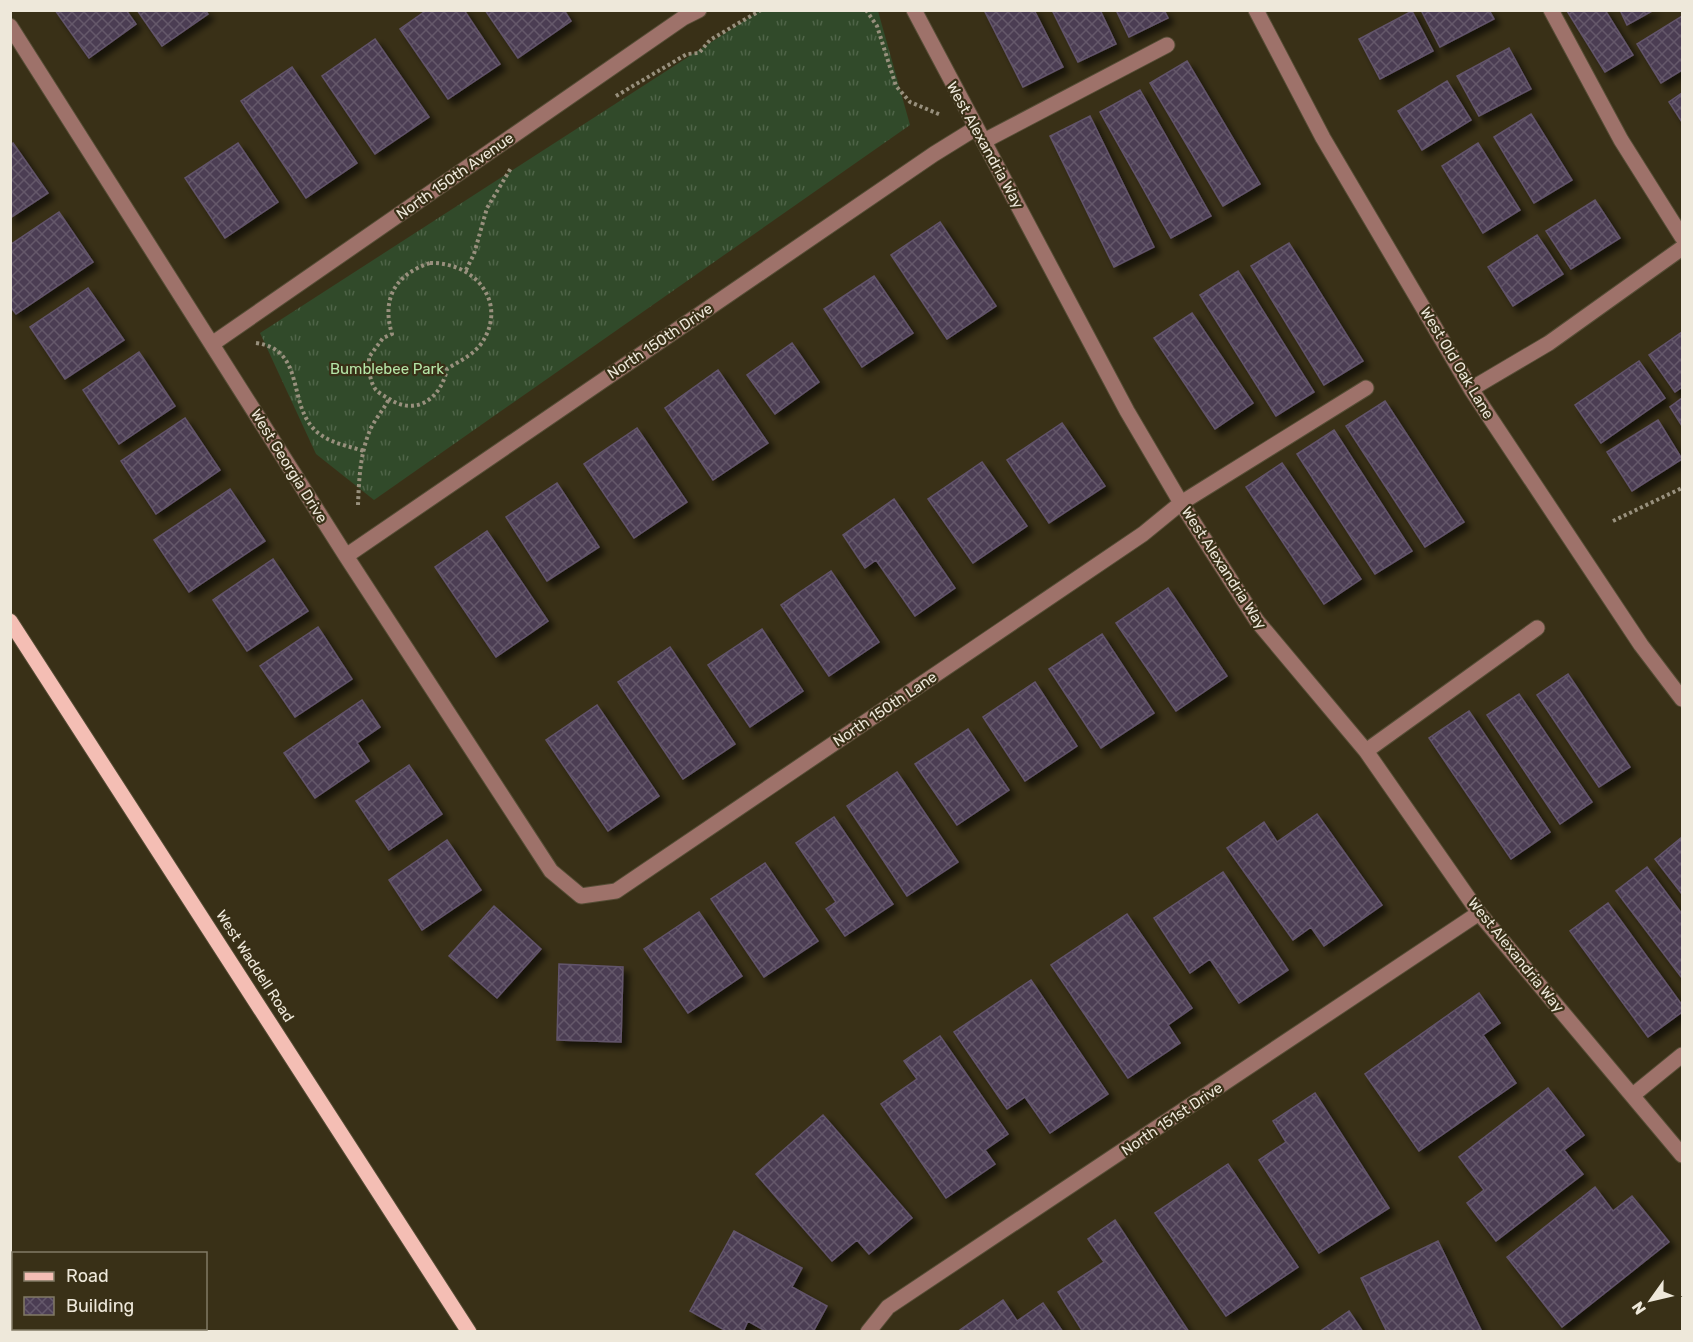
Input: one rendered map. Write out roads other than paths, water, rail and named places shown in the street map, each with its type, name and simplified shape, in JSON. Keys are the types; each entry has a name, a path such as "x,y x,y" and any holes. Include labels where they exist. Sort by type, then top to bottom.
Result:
{"main road":[{"name":"West Waddell Road","path":"10,621 469,1332"}],"street":[{"name":"North 150th Avenue","path":"212,344 699,10"},
{"name":"West Alexandria Way","path":"914,10 1127,411 1181,503 1257,621 1366,751 1479,913 1683,1155"},
{"name":"West Old Oak Lane","path":"1256,10 1323,138 1471,389 1641,645 1683,699"},
{"path":"1551,10 1622,140 1683,237"},
{"name":"West Georgia Drive","path":"10,26 346,556 551,871 581,896"},
{"path":"984,141 1167,45"},
{"name":"North 150th Drive","path":"346,556 914,167 976,128"},
{"path":"1471,389 1549,343 1683,248"},
{"name":"North 150th Lane","path":"581,896 616,891 1143,534 1181,503 1366,388"},
{"path":"1366,751 1537,628"},
{"name":"North 151st Drive","path":"868,1331 888,1307 1479,913"},
{"path":"1633,1095 1683,1055"}],"park label":[{"name":"Bumblebee Park","path":"387,369"}]}
